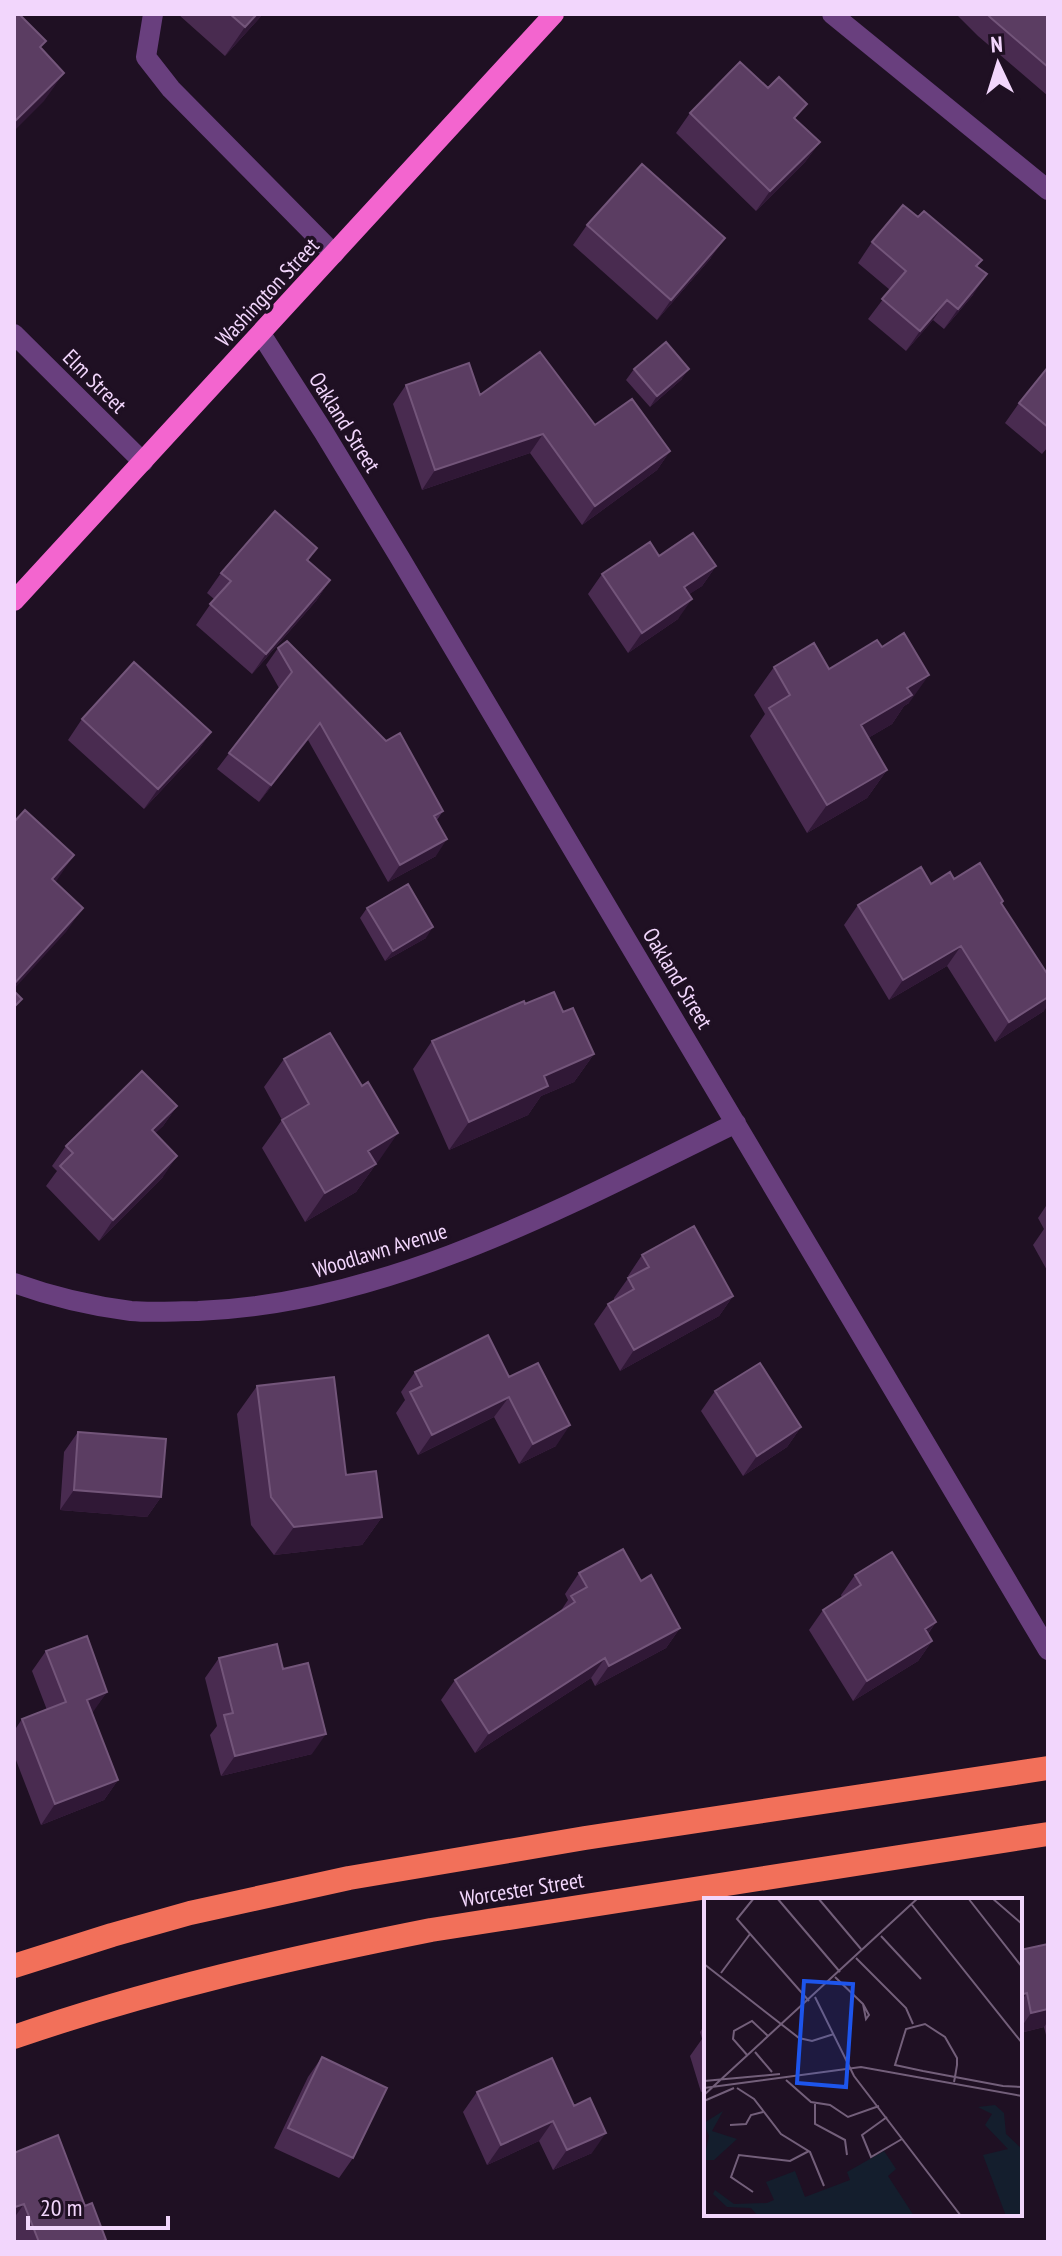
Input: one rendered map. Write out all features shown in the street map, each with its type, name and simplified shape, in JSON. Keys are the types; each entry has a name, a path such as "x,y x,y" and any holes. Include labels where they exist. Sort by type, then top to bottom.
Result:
{"highway":[{"name":"Worcester Street","path":"14,1966 190,1913 349,1878 585,1838 1048,1768"},
{"name":"Worcester Street","path":"14,2037 124,2001 352,1945 1048,1834"}],"main road":[{"name":"Washington Street","path":"14,601 549,16"}],"street":[{"path":"153,14 146,57 171,89 334,254"},
{"path":"832,14 1048,190"},
{"name":"Elm Street","path":"14,334 143,462"},
{"name":"Oakland Street","path":"261,334 369,507 1048,1650"},
{"name":"Woodlawn Avenue","path":"14,1283 54,1297 134,1311 170,1312 262,1306 315,1295 409,1268 537,1221 736,1123"}],"building":[{"path":"14,14 19,14 46,41 40,47 64,73 14,122"},
{"path":"230,14 257,14 245,27"},
{"path":"987,14 1048,14 1048,67 991,18"},
{"path":"740,62 768,88 779,77 807,104 794,118 820,142 770,191 690,113"},
{"path":"642,164 725,238 671,300 587,225"},
{"path":"903,205 918,217 924,211 982,260 976,266 987,274 958,309 947,300 920,331 882,299 906,271 872,242"},
{"path":"666,342 689,369 657,396 634,369"},
{"path":"540,352 595,425 632,399 670,451 595,506 543,434 435,470 406,385 469,363 480,395"},
{"path":"1048,367 1048,427 1019,403"},
{"path":"275,511 317,548 307,560 330,580 266,654 210,604 231,581 221,573"},
{"path":"693,533 716,566 684,587 692,599 642,633 602,574 650,542 659,556"},
{"path":"904,633 929,675 907,688 912,695 861,725 887,770 827,805 769,708 790,695 774,667 814,643 829,669 877,640 882,647"},
{"path":"287,641 386,741 400,733 443,811 434,816 447,839 400,865 320,723 271,785 229,753 292,672 278,648"},
{"path":"134,662 211,732 158,789 82,719"},
{"path":"25,810 74,855 52,879 83,908 14,984 14,822"},
{"path":"980,863 1003,901 1001,903 1048,975 1048,997 1009,1022 961,946 903,980 858,905 921,867 931,884 950,872 954,879"},
{"path":"408,884 433,927 393,951 367,908"},
{"path":"14,991 22,999 14,1007"},
{"path":"554,992 563,1012 573,1008 594,1054 544,1076 548,1086 469,1122 432,1041 524,1001 525,1004"},
{"path":"330,1033 362,1086 368,1082 398,1133 368,1151 376,1164 325,1193 282,1120 309,1104 284,1059"},
{"path":"142,1071 177,1106 152,1130 177,1156 113,1220 60,1166 73,1153 66,1146"},
{"path":"694,1226 733,1296 634,1350 608,1304 634,1289 628,1278 649,1267 642,1255"},
{"path":"488,1335 509,1377 538,1363 570,1425 533,1444 509,1397 432,1435 410,1392 422,1386 415,1372"},
{"path":"760,1363 801,1427 757,1456 715,1391"},
{"path":"334,1377 346,1475 376,1471 382,1517 294,1527 271,1497 257,1386"},
{"path":"78,1432 166,1439 161,1497 74,1490"},
{"path":"623,1549 641,1581 651,1575 680,1628 609,1666 605,1658 489,1733 455,1680 575,1602 571,1596 587,1587 579,1573"},
{"path":"892,1552 936,1622 925,1629 932,1641 867,1681 823,1610 861,1585 855,1575"},
{"path":"87,1636 107,1692 87,1700 118,1780 55,1804 22,1719 66,1702 46,1651"},
{"path":"277,1644 283,1669 308,1663 326,1734 235,1756 224,1715 233,1713 219,1658"},
{"path":"1048,1944 1048,2009 1031,2013 1027,1993 1022,1994 1022,1950"},
{"path":"322,2057 387,2088 353,2158 288,2128"},
{"path":"552,2058 574,2106 590,2098 606,2133 567,2150 553,2121 501,2145 477,2092"},
{"path":"58,2135 85,2206 92,2203 106,2240 39,2242 24,2204 15,2207 14,2153"}]}
